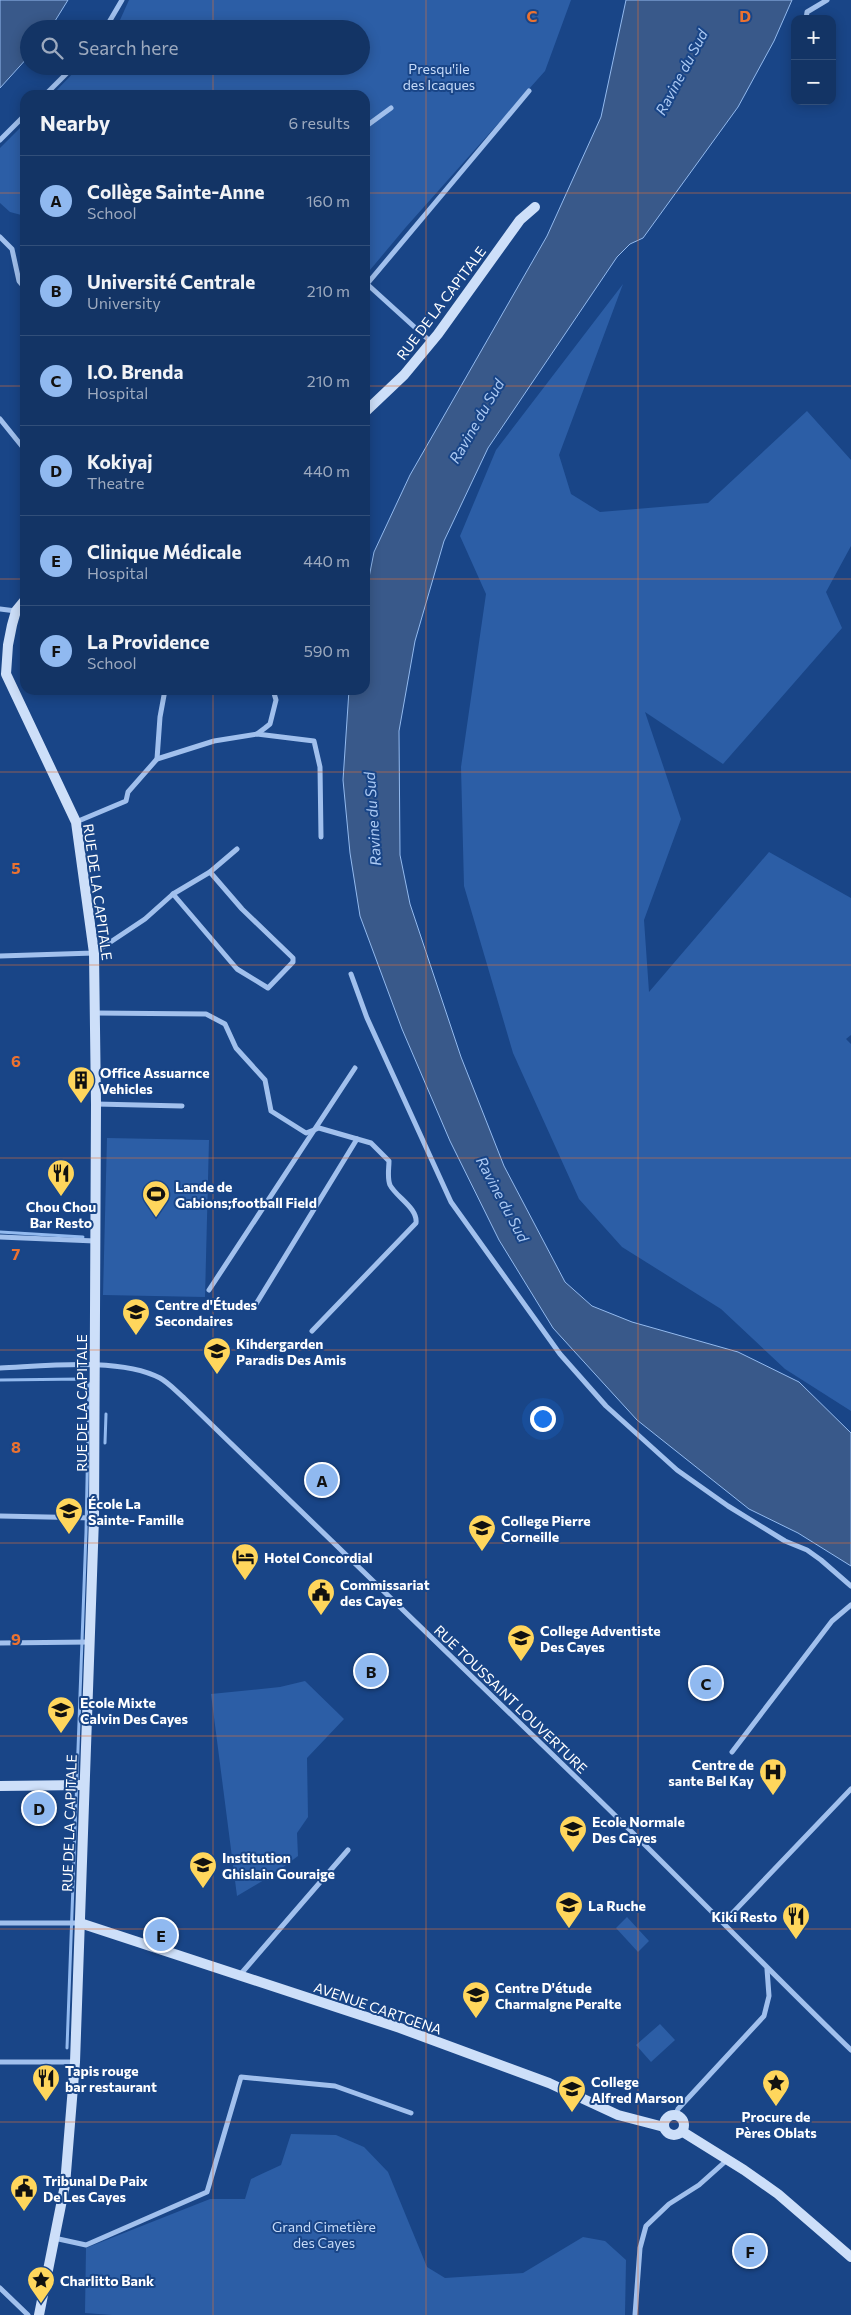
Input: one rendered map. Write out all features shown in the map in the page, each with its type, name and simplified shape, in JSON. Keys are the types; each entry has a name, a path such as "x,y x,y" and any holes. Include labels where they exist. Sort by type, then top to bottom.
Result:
{"street":[{"path":"110,20 122,0"},
{"path":"807,15 807,12 827,0"},
{"path":"50,90 65,75"},
{"path":"370,280 529,91"},
{"path":"370,123 391,108"},
{"path":"0,140 20,120"},
{"name":"RUE DE LA CAPITALE","path":"370,407 404,376 431,343 520,220 535,207"},
{"path":"0,237 12,249 20,282"},
{"path":"370,287 431,343"},
{"path":"0,419 20,444"},
{"name":"RUE DE LA CAPITALE","path":"20,606 16,611 3,675 76,822 94,953 95,1013 94,1518 83,1785 75,2062 65,2185 39,2315"},
{"path":"0,610 16,611"},
{"path":"157,760 160,717 165,695"},
{"path":"257,734 270,724 276,700 274,695"},
{"path":"76,822 126,801 128,792 157,760 214,741 257,734 314,741 320,768 321,838"},
{"path":"0,956 94,953 145,919 173,894 210,872 237,849"},
{"path":"173,894 237,969 268,988 294,960 242,909 210,872"},
{"path":"351,974 367,1018 451,1202 560,1354 606,1406 677,1470 728,1506 785,1541 807,1550 851,1586"},
{"path":"95,1013 206,1014 215,1018 225,1024 236,1048 265,1080 272,1111 306,1133 319,1128 371,1143 389,1161 390,1186 413,1212 417,1219 416,1223 312,1332"},
{"path":"209,1290 355,1068"},
{"path":"96,1104 182,1106"},
{"path":"253,1310 357,1139"},
{"path":"0,1237 95,1241"},
{"name":"RUE TOUSSAINT LOUVERTURE","path":"0,1368 95,1365 123,1367 160,1378 184,1398 724,1922 767,1969 851,2050"},
{"path":"0,1516 94,1518"},
{"path":"732,1752 832,1621 851,1605"},
{"path":"0,1643 90,1642"},
{"path":"0,1786 83,1785"},
{"path":"724,1922 851,1789"},
{"path":"239,1976 348,1850"},
{"path":"0,1923 80,1923"},
{"name":"AVENUE CARTGENA","path":"80,1923 400,2028 549,2083 618,2114 664,2126"},
{"path":"676,2115 683,2120 685,2126 683,2132 677,2135 670,2135 664,2126 666,2120 676,2115 678,2109 764,2016 769,1996 767,1969"},
{"path":"0,2062 75,2062"},
{"path":"54,2238 86,2245 207,2192 241,2077 335,2086 411,2113"},
{"path":"683,2132 778,2194 851,2257"},
{"path":"636,2315 640,2248 646,2226 669,2204 699,2185 727,2160"},
{"path":"0,2288 28,2315"}],"green space":[{"name":"Presqu'ile des Icaques","path":"129,0 571,0 545,71 370,270 370,90 57,90 71,75 370,75 370,20 120,20"},
{"path":"20,128 20,215 10,212 0,203 0,148"},
{"path":"623,284 559,455 571,494 600,512 708,503 807,411 851,460 851,546 826,592 842,628 723,764 645,712 681,819 644,920 649,992 769,852 851,898 851,1035 846,1039 851,1044 851,1411 785,1369 721,1309 622,1247 579,1199 513,1053 464,886 461,767 486,594 460,536 496,450"},
{"name":"Lande de Gabions;football Field","path":"107,1138 209,1140 205,1297 103,1295"},
{"path":"305,1681 344,1719 307,1758 308,1817 297,1833 298,1856 274,1874 237,1896 211,1694 280,1687"},
{"path":"627,1917 649,1941 638,1952 616,1928"},
{"path":"660,2024 675,2040 651,2062 636,2045"},
{"name":"Grand Cimetière des Cayes","path":"291,2134 336,2135 364,2147 388,2172 427,2267 445,2278 523,2273 583,2237 605,2241 626,2260 625,2315 112,2315 85,2313 86,2248 210,2199 245,2199 251,2179 281,2165"}],"water":[{"path":"0,0 68,0 56,20 20,20 20,66 0,88"},
{"name":"Ravine du Sud","path":"626,0 792,0 774,41 738,107 643,238 630,244 617,257 488,448 444,541 415,641 399,731 400,855 410,904 461,1057 504,1166 565,1282 592,1306 632,1322 738,1352 799,1382 851,1433 851,1566 798,1533 749,1509 637,1420 553,1328 499,1240 450,1141 402,1029 360,916 350,853 343,780 349,695 370,695 370,572 374,552 410,475 547,236 601,117"}],"waterway":[{"path":"0,1232 83,1237"},
{"path":"0,1380 82,1379 89,1384 86,1532 67,2048"},
{"path":"105,1443 106,1414"}],"place":[{"name":"Office Assuarnce Vehicles","path":"81,1104"},
{"name":"Chou Chou Bar Resto","path":"61,1197"},
{"name":"Lande de Gabions;football Field","path":"156,1218"},
{"name":"Centre d'Études Secondaires","path":"136,1336"},
{"name":"Kihdergarden Paradis Des Amis","path":"217,1375"},
{"name":"Collège Sainte-Anne","path":"322,1480"},
{"name":"École La Sainte- Famille","path":"69,1535"},
{"name":"College Pierre Corneille","path":"482,1552"},
{"name":"Hotel Concordial","path":"245,1581"},
{"name":"Commissariat des Cayes","path":"321,1616"},
{"name":"College Adventiste Des Cayes","path":"521,1662"},
{"name":"Université Centrale","path":"371,1671"},
{"name":"I.O. Brenda","path":"706,1683"},
{"name":"Ecole Mixte Calvin Des Cayes","path":"61,1734"},
{"name":"Centre de sante Bel Kay","path":"773,1796"},
{"name":"Kokiyaj","path":"39,1808"},
{"name":"Ecole Normale Des Cayes","path":"573,1853"},
{"name":"Institution Ghislain Gouraige","path":"203,1889"},
{"name":"La Ruche","path":"569,1929"},
{"name":"Clinique Médicale","path":"161,1935"},
{"name":"Kiki Resto","path":"796,1940"},
{"name":"Centre D'étude Charmalgne Peralte","path":"476,2019"},
{"name":"Tapis rouge bar restaurant","path":"46,2102"},
{"name":"Procure de Pères Oblats","path":"776,2107"},
{"name":"College Alfred Marson","path":"572,2113"},
{"name":"Tribunal De Paix De Les Cayes","path":"24,2212"},
{"name":"La Providence","path":"750,2251"},
{"name":"Charlitto Bank","path":"41,2304"}]}
